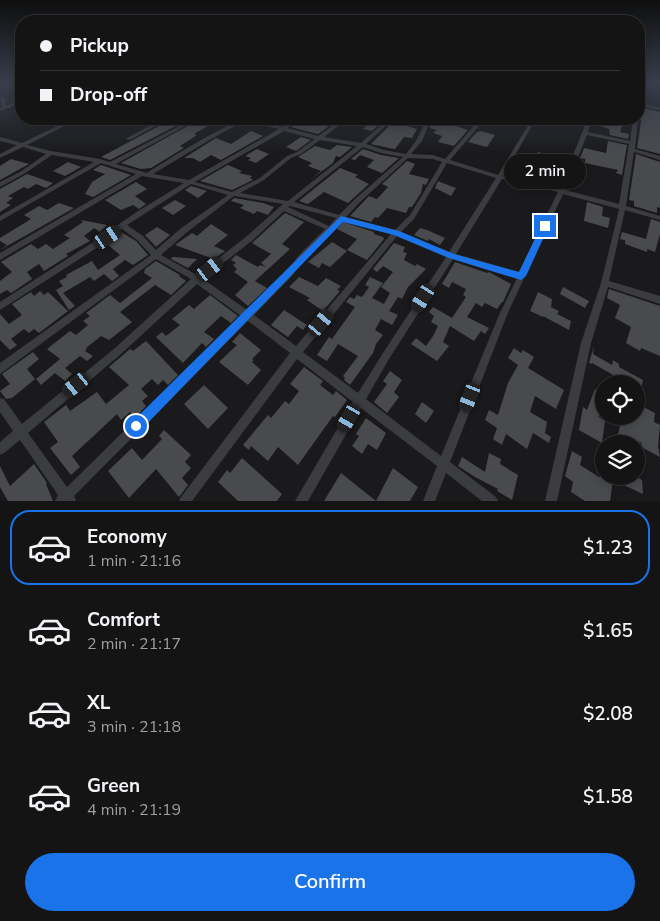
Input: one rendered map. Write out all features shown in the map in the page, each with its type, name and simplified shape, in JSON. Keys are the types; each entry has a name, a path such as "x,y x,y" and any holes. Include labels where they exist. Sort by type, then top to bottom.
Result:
{"street":[{"path":"0,156 63,125"},
{"path":"128,139 155,125"},
{"path":"110,165 185,125"},
{"path":"0,257 234,125"},
{"path":"268,125 319,138 362,145 407,156 426,156 500,178 660,218"},
{"path":"0,306 137,215 289,125"},
{"path":"0,369 156,255 183,231 233,194 262,179 289,157 299,153 337,125"},
{"path":"0,449 118,351 197,280 250,238 286,205 362,145 384,125"},
{"path":"0,403 21,430 66,499 357,201 407,156 416,146 426,125"},
{"path":"185,501 296,353 396,233 412,217 445,162 478,125"},
{"path":"300,501 386,356 398,341 431,286 452,256 530,125"},
{"path":"429,501 503,315 561,192 587,125"},
{"path":"551,501 586,343 605,283 619,226 636,125"},
{"path":"585,133 632,143"},
{"path":"0,139 51,153 100,161 145,174 190,182 396,233 452,256 521,276"},
{"path":"632,150 660,158"},
{"path":"0,185 22,173 51,153"},
{"path":"0,219 100,161"},
{"path":"286,205 330,229"},
{"path":"123,226 140,238 156,255 197,280 247,315 359,402 492,501"},
{"path":"605,283 660,300"}],"building":[{"path":"645,108 660,112 660,154 637,148 641,125 645,125"},
{"path":"161,125 177,125 110,160 101,157"},
{"path":"189,125 210,125 194,134 197,135 180,146 184,148 151,168 141,169 121,163"},
{"path":"294,125 331,125 318,134 291,127"},
{"path":"367,125 379,125 372,131 363,129"},
{"path":"390,125 403,125 417,129 412,138 404,137 395,149 403,151 371,144"},
{"path":"430,125 453,125 468,130 454,146 438,142 442,136 433,133 437,130 429,128"},
{"path":"597,125 623,125 620,132 629,134 628,139 610,135 609,129"},
{"path":"251,131 263,136 221,160 211,155 200,162 193,158 184,158 216,138 231,144"},
{"path":"481,131 495,135 487,147 468,142 477,132"},
{"path":"301,137 311,140 296,151 286,147"},
{"path":"608,141 627,145 622,175 616,173 618,170 585,163 585,159 580,158 584,148 606,153"},
{"path":"337,145 352,147 340,157 336,156 333,163 310,180 321,171 308,166 312,163 298,157 315,146 330,150"},
{"path":"257,149 269,154 256,163 248,160 251,158 245,156"},
{"path":"363,149 399,158 382,173 367,167 374,160 360,155 355,160 351,159"},
{"path":"538,152 568,160 559,181 557,180 556,186 531,181"},
{"path":"636,154 660,162 660,208 657,207 657,213 634,206 634,201 629,200"},
{"path":"11,159 29,164 0,180 0,166"},
{"path":"407,161 415,164 409,174 429,179 426,185 423,184 421,193 406,213 387,208 378,218 375,217 371,222 350,216 369,196 377,199 388,187 382,184"},
{"path":"68,162 81,167 65,176 53,171"},
{"path":"101,165 131,175 93,197 85,194 92,182 105,174 93,170"},
{"path":"228,165 242,171 239,173 252,176 250,178 253,180 232,190 200,181"},
{"path":"340,168 358,175 355,177 369,184 348,203 324,192 308,204 299,201"},
{"path":"27,174 53,183 46,188 36,184 28,189 24,187 8,196 13,198 6,203 11,205 0,212 0,189"},
{"path":"438,181 456,188 451,196 435,188"},
{"path":"136,182 147,189 135,196 146,204 139,209 133,205 121,210 105,200"},
{"path":"191,186 207,191 198,198 185,190"},
{"path":"234,198 274,207 268,215 257,211 254,214 240,208 244,205 231,201"},
{"path":"175,200 186,206 173,215 162,208"},
{"path":"587,202 603,207 602,216 610,218 608,228 584,221"},
{"path":"59,203 74,208 0,250 7,245 0,241 0,238 31,219 24,215 39,206 47,210"},
{"path":"285,213 304,222 282,244 290,249 255,281 267,288 248,306 235,295 248,282 234,272 237,269 233,265 236,263 231,260 236,255 258,267 260,265 266,267 261,263 271,254 252,243"},
{"path":"651,219 660,222 660,234 655,252 647,249 647,252 625,244 625,240 620,239 622,232 646,239"},
{"path":"81,220 107,225 100,232 94,228 84,236 90,241 66,254 68,256 44,271 39,264 27,272 32,279 11,293 7,290 0,294 0,281 12,272 1,262 31,244 38,249 46,244 53,249 70,238 64,235 83,222"},
{"path":"343,222 374,232 374,234 383,237 384,239 367,260 347,250 357,239 337,229"},
{"path":"211,224 228,235 214,246 225,251 214,259 175,245 192,233 197,236"},
{"path":"157,227 170,235 156,247 145,235"},
{"path":"420,228 445,238 440,245 429,239 428,241 414,235"},
{"path":"121,232 136,241 148,255 133,265 125,260 113,269 119,276 112,281 104,274 94,281 90,277 63,293 75,306 69,310 56,290 63,286 59,281 67,277 66,275 92,261 98,270 120,255 106,243"},
{"path":"332,242 347,251 330,267 322,263 319,268 308,262"},
{"path":"394,243 405,247 403,252 407,253 404,260 426,269 408,287 402,299 398,297 389,311 398,315 392,325 381,319 375,330 383,335 376,344 373,353 350,385 344,380 343,376 358,356 338,344 327,361 317,355 329,337 332,339 355,307 346,302 350,297 354,299 357,295 362,297 369,287 365,285 370,277 383,283 372,298 384,304 390,293 381,287 393,272 383,266 377,272 373,269"},
{"path":"172,257 197,259 188,268 171,259"},
{"path":"156,261 180,275 186,281 171,295 155,285 120,312 132,322 109,340 101,336 86,348 85,351 93,356 87,361 80,356 65,368 72,374 65,381 55,373 41,385 36,379 60,359 47,349 70,331 76,335 88,325 83,321 90,316 86,313 110,295 120,303 152,278 144,273 145,269"},
{"path":"455,262 487,273 489,272 511,284 503,302 497,309 485,303 482,307 476,303 467,317 489,328 485,334 481,331 474,341 450,326 443,342 449,346 437,361 411,344 416,338 426,346 433,336 438,326 431,322 434,316 429,312 433,307 452,318 466,297 463,295 466,289 452,282 449,288 442,284"},
{"path":"299,277 318,286 326,278 341,286 337,290 340,291 323,311 307,300 310,298 289,287"},
{"path":"563,287 589,301 585,308 560,294"},
{"path":"609,289 660,306 660,356 641,348 640,351 626,343 631,327 615,318 620,305 607,298"},
{"path":"40,291 44,295 48,292 68,311 39,333 34,329 29,333 24,329 11,339 17,345 10,350 0,340 0,314 9,324 22,315 12,304 31,292 34,296"},
{"path":"538,292 552,299 551,307 559,311 557,314 571,321 569,330 530,311"},
{"path":"210,295 238,316 231,323 221,316 204,332 214,339 206,347 202,343 183,363 156,337 162,332 166,336 180,325 172,319 189,305 194,309"},
{"path":"284,310 307,325 303,330 297,326 288,337 271,325"},
{"path":"240,333 261,350 252,359 254,360 252,362 261,370 248,385 219,362 237,345 232,342"},
{"path":"146,341 178,375 168,385 163,380 158,385 152,379 141,389 148,396 142,401 146,406 135,418 130,412 121,420 117,414 72,456 80,467 71,475 50,448 58,442 44,422 66,405 70,411 97,392 106,404 129,385 109,367 130,349 133,351"},
{"path":"594,346 593,354 612,365 613,360 619,364 619,367 634,375 613,375 589,363"},
{"path":"514,348 521,353 523,350 534,357 528,368 564,390 556,409 535,396 530,412 547,422 545,433 551,437 549,443 533,433 527,449 506,434 502,445 493,439 497,428 485,420 489,410 498,415 508,383 518,365 508,358"},
{"path":"33,352 39,359 27,369 35,379 12,398 6,399 0,391 10,384 2,374"},
{"path":"304,367 323,381 320,385 333,395 336,391 347,400 335,417 333,416 298,465 278,447 268,461 251,446 249,450 243,445 268,415 271,418 285,401 289,404 299,391 290,384"},
{"path":"390,371 402,380 394,392 399,397 387,413 374,402 387,384 383,381"},
{"path":"204,385 228,408 208,429 184,404"},
{"path":"595,389 595,425 604,425 603,435 595,435 595,439 579,430 583,407 587,410"},
{"path":"422,402 434,411 426,423 415,414"},
{"path":"645,408 655,413 654,422 660,425 658,446 660,457 645,449 645,435 618,435 620,425 645,425"},
{"path":"366,418 386,433 377,450 368,444 362,454 352,446 359,436 356,434"},
{"path":"164,430 191,455 185,462 191,468 182,478 188,485 179,497 156,469 129,498 108,471 132,448 142,460 162,439 159,436"},
{"path":"572,451 582,457 580,465 595,474 595,485 612,485 610,501 585,501 571,492 573,482 565,476"},
{"path":"489,453 501,459 500,464 518,475 512,500 497,491 498,489 458,466 462,457 485,472"},
{"path":"242,458 282,494 277,501 238,501 218,482 227,470 230,473"},
{"path":"34,464 47,483 53,501 8,501 0,487 0,466 10,486"},
{"path":"393,468 418,487 410,501 376,501"},
{"path":"341,473 376,501 324,501"},
{"path":"624,485 642,485 643,494"}],"route":[{"path":"136,426 341,219 396,233 452,256 521,276 545,226"}]}
